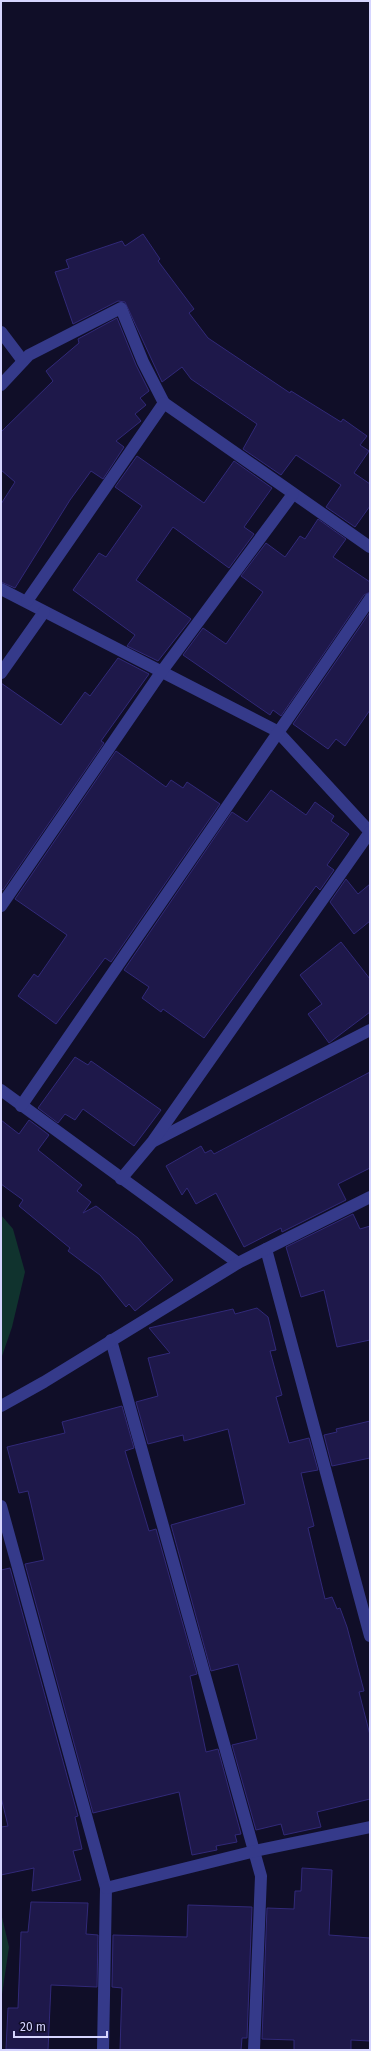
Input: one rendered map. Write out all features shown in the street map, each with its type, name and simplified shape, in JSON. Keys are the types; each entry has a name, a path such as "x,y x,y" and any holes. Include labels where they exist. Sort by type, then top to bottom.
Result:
{"street":[{"path":"1,385 29,355 121,308 143,362 164,403 370,547"},
{"path":"1,332 23,361"},
{"path":"27,601 164,403"},
{"path":"1,906 162,671 293,494"},
{"path":"1,589 27,601 44,612 277,731 370,832 153,1142 121,1179"},
{"path":"21,1106 277,731 370,599"},
{"path":"1,673 44,612"},
{"path":"153,1142 370,1030"},
{"path":"1,1090 238,1263"},
{"path":"1,1406 44,1382 238,1263 370,1197"},
{"path":"266,1249 370,1636"},
{"path":"111,1340 261,1876 254,2050"},
{"path":"1,1506 106,1888 102,2050"},
{"path":"106,1888 255,1852 370,1828"}],"green space":[{"path":"1,1215 13,1229 25,1272 12,1327 1,1359"},
{"path":"1,1913 9,1947 1,2001"}],"building":[{"path":"143,234 160,259 158,261 194,309 189,313 208,338 290,393 291,391 341,422 343,419 367,436 360,445 369,451 354,473 370,484 370,506 355,527 326,507 341,485 296,455 281,475 243,449 257,424 191,379 182,367 162,382 125,302 118,301 73,324 55,272 69,268 66,260 122,241 125,246"},
{"path":"117,318 136,365 149,391 140,398 146,405 135,414 141,421 116,441 124,447 103,479 91,471 70,500 15,588 1,582 1,504 15,482 1,470 1,432 53,381 46,371 79,343 78,339"},
{"path":"137,456 204,503 234,461 272,488 244,527 254,534 229,568 173,527 136,580 191,619 158,661 127,646 135,635 73,590 99,553 106,557 142,506 115,487"},
{"path":"318,519 346,539 333,557 370,582 370,592 364,595 281,716 273,710 270,715 183,655 203,628 226,644 263,592 241,576 266,543 285,557 300,536 305,539"},
{"path":"370,612 370,710 345,746 336,739 328,749 293,724"},
{"path":"118,658 149,674 101,741 104,743 3,890 1,889 1,683 61,725 85,692 90,696"},
{"path":"116,751 166,787 171,780 183,788 187,782 220,804 111,962 105,958 56,1024 18,996 34,974 38,977 67,935 15,899"},
{"path":"271,790 306,815 315,802 334,816 331,821 349,834 327,865 334,870 320,890 316,886 204,1038 163,1009 161,1012 142,998 149,987 124,970 232,812 247,822"},
{"path":"346,879 358,894 370,884 370,921 354,934 330,902"},
{"path":"341,942 370,979 370,1012 329,1043 308,1014 322,1004 300,975"},
{"path":"75,1057 88,1065 91,1061 161,1110 134,1146 83,1109 75,1120 65,1114 58,1123 38,1108"},
{"path":"370,1072 370,1168 338,1184 346,1200 282,1232 281,1228 244,1247 216,1193 196,1204 187,1188 182,1195 166,1166 201,1146 205,1153 211,1150 214,1154"},
{"path":"1,1120 19,1134 29,1120 49,1135 38,1150 82,1185 77,1191 91,1202 83,1213 96,1206 138,1238 173,1280 135,1311 129,1304 126,1307 100,1275 68,1251 70,1248 19,1206 23,1200 1,1184"},
{"path":"353,1214 360,1229 370,1226 370,1340 337,1347 324,1290 301,1297 286,1247"},
{"path":"257,1308 268,1317 276,1350 270,1351 282,1395 276,1397 289,1443 309,1438 318,1470 301,1473 314,1526 308,1528 325,1599 332,1597 337,1609 340,1608 347,1627 364,1691 359,1692 370,1735 370,1799 317,1812 321,1827 284,1835 281,1824 256,1830 232,1745 257,1739 238,1664 211,1671 171,1525 245,1504 228,1429 184,1441 183,1435 148,1444 136,1402 158,1396 148,1358 170,1353 149,1328 233,1309 235,1314"},
{"path":"122,1406 134,1448 125,1451 149,1531 156,1529 197,1674 190,1676 206,1752 218,1749 241,1834 235,1835 237,1842 216,1846 217,1850 192,1855 179,1792 93,1813 25,1564 44,1560 28,1491 19,1493 7,1447 65,1433 62,1422"},
{"path":"370,1421 370,1458 332,1466 324,1435 337,1432 336,1429"},
{"path":"10,1568 78,1816 75,1817 82,1849 73,1851 81,1880 32,1891 34,1868 1,1875 1,1827 8,1826 1,1797 1,1570"},
{"path":"302,1868 332,1870 329,1935 370,1938 370,2041 351,2040 351,2050 294,2050 294,2040 262,2039 267,1908 294,1909 295,1891 301,1891"},
{"path":"31,1902 88,1903 86,1934 98,1935 97,1987 51,1985 48,2050 6,2049 8,2008 18,2008 21,1932 28,1932"},
{"path":"188,1905 252,1907 247,2038 242,2038 241,2050 120,2050 122,1988 112,1987 113,1935 187,1937"}]}
